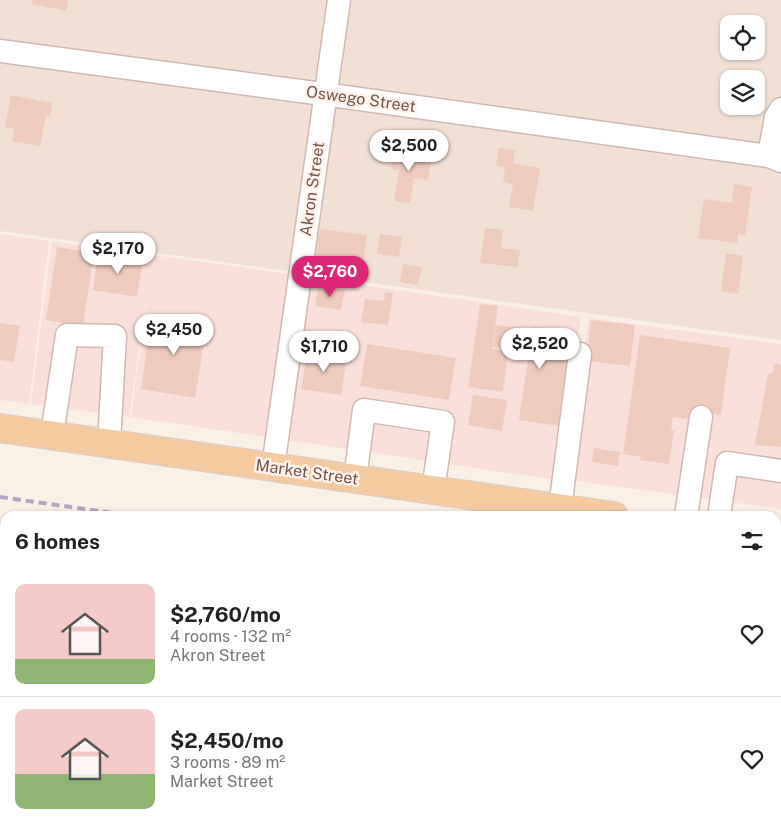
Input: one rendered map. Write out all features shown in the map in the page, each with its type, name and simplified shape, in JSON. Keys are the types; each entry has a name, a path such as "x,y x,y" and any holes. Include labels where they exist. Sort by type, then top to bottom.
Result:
{"main road":[{"name":"Market Street","path":"0,428 580,511"}],"street":[{"name":"Akron Street","path":"273,467 339,0"},
{"name":"Oswego Street","path":"0,51 326,94 775,159"},
{"path":"775,159 776,117 781,109"},
{"path":"52,435 67,335 115,336 110,443"},
{"path":"560,508 580,354"},
{"path":"355,479 364,410 442,422 433,490"},
{"path":"687,511 701,417"},
{"path":"720,511 727,464 781,471"}],"shaded area":[{"path":"0,0 781,0 781,340 0,231"},
{"path":"0,234 49,241 29,404 0,400"},
{"path":"52,241 581,317 556,480 131,417 152,262 129,417 31,404"},
{"path":"589,318 781,344 781,509 563,479"}],"building":[{"path":"32,0 68,0 66,11 31,4"},
{"path":"11,95 52,103 50,117 46,116 40,146 12,141 14,129 5,127"},
{"path":"499,148 515,150 513,163 540,168 533,211 509,207 513,184 503,182 505,167 496,166"},
{"path":"394,149 432,155 428,180 414,178 410,203 394,201 399,170 391,169"},
{"path":"734,184 752,187 745,235 738,234 737,243 698,238 704,199 732,203"},
{"path":"485,228 503,230 501,248 520,250 518,267 480,263"},
{"path":"320,229 367,235 361,278 314,271"},
{"path":"380,234 402,237 399,257 377,254"},
{"path":"57,247 94,253 83,326 46,320"},
{"path":"98,253 143,260 137,297 93,290"},
{"path":"726,253 743,256 738,294 721,291"},
{"path":"403,264 422,267 418,285 400,282"},
{"path":"318,286 345,290 341,310 315,306"},
{"path":"385,292 393,293 388,325 361,322 365,299 384,301"},
{"path":"480,304 498,306 492,350 508,351 503,392 468,387"},
{"path":"152,314 207,323 195,398 141,389"},
{"path":"591,320 635,325 630,366 586,361"},
{"path":"0,323 20,326 14,362 0,360"},
{"path":"496,325 533,330 533,327 573,332 559,426 519,420 529,352 493,347"},
{"path":"640,335 730,348 721,415 689,410 688,419 673,417 671,430 674,431 669,464 640,460 641,457 623,454"},
{"path":"367,344 456,358 449,400 360,386"},
{"path":"308,350 347,356 341,395 301,389"},
{"path":"774,363 781,365 781,447 755,445 768,374 773,373"},
{"path":"473,395 507,400 502,431 468,425"},
{"path":"594,448 620,452 618,466 592,462"}],"railway":[{"path":"0,497 99,511"}]}
